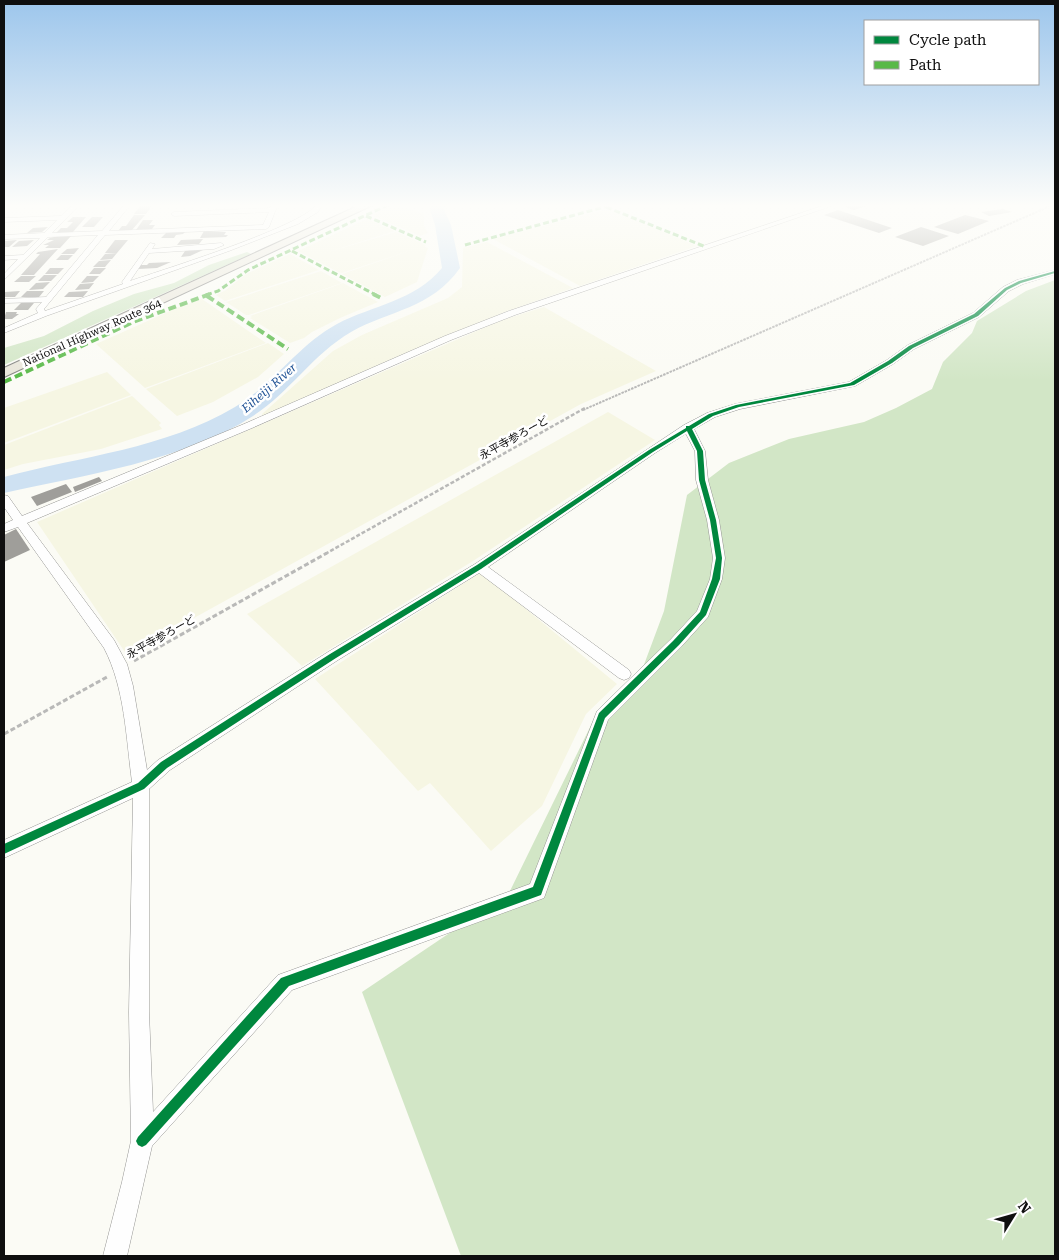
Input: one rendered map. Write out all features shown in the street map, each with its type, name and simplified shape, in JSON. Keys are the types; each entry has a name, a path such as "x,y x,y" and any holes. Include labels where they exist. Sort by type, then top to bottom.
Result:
{"highway":[{"name":"National Highway Route 364","path":"4,373 244,263"}],"street":[{"path":"4,278 19,263"},
{"path":"43,314 40,309 79,263"},
{"path":"127,284 126,282 140,263"},
{"path":"4,331 43,314 189,263"},
{"path":"4,528 248,426 448,338 512,312 659,263"},
{"path":"4,849 141,786 164,765 334,656 479,567 688,428 711,415 738,406 852,384 890,362 911,347 976,315 1006,289 1020,282 1055,272"},
{"path":"4,301 49,299"},
{"path":"142,1141 285,982 537,891 602,716 676,644 703,613 716,579 719,558 713,520 702,480 700,451 688,428"},
{"path":"4,499 109,644 121,669 126,686 141,786 140,1012 142,1141 134,1182 114,1256"},
{"path":"479,567 624,674"}],"green space":[{"path":"215,263 231,263 4,365 4,348 44,336 93,311 134,294 174,283"},
{"path":"271,263 306,263 319,270 225,301 216,295 226,290 246,274"},
{"path":"320,263 373,263 342,273"},
{"path":"375,263 423,263 417,282 385,297 342,274"},
{"path":"463,263 526,263 573,288 507,311 263,416 262,414 333,351 362,335 448,298 462,287"},
{"path":"537,263 648,263 580,286"},
{"path":"321,271 342,283 249,315 226,302"},
{"path":"1055,280 1055,1256 461,1256 362,992 509,893 595,717 642,670 664,611 687,495 729,463 789,439 864,422 932,389 943,362 972,333 977,321 1026,291"},
{"path":"343,283 378,302 340,318 304,338 290,343 250,318 252,317 250,316"},
{"path":"202,299 266,343 145,388 96,344 179,307"},
{"path":"544,307 656,371 581,404 127,655 37,522 502,320"},
{"path":"268,343 284,354 258,377 213,402 177,416 146,389"},
{"path":"107,372 131,395 4,443 4,408"},
{"path":"132,396 161,423 159,425 162,429 101,449 23,464 4,470 4,445"},
{"path":"608,412 655,440 473,561 302,666 247,614"},
{"path":"481,572 617,684 586,714 542,806 491,851 430,783 418,791 315,679"}],"building":[{"path":"32,263 45,263 34,275 21,275"},
{"path":"97,263 109,263 105,267 93,267"},
{"path":"169,263 157,268 138,269 141,265"},
{"path":"50,268 64,268 58,274 45,274"},
{"path":"94,268 106,268 100,274 89,274"},
{"path":"44,275 57,275 51,281 38,281"},
{"path":"21,276 36,276 29,282 14,282"},
{"path":"87,276 99,276 93,282 81,283"},
{"path":"50,282 43,289 29,290 36,283"},
{"path":"94,283 89,289 75,290 80,284"},
{"path":"20,291 15,297 4,297 5,292"},
{"path":"27,291 44,291 39,297 21,297"},
{"path":"88,291 83,297 64,297 69,292"},
{"path":"21,303 34,303 28,310 14,310"},
{"path":"6,312 17,312 16,314 19,314 12,319 4,319"},
{"path":"99,477 102,481 75,492 73,487"},
{"path":"66,484 72,492 37,506 31,497"},
{"path":"16,529 30,550 4,562 4,535"}],"waterway":[{"name":"Eiheiji River","path":"4,485 144,453 229,420 269,394 304,359 330,337 344,328 417,298 430,290 442,280 451,268 450,263"}],"marked path":[{"path":"4,382 133,322 218,291 248,270 263,263"},
{"path":"314,263 381,298"},
{"path":"207,296 288,349"}],"cycle path":[{"path":"4,849 141,786 164,765 333,656 479,567 651,451 711,415 738,406 852,384 890,362 911,347 976,315 1006,289 1020,282 1055,272"},
{"path":"142,1141 285,982 537,891 602,716 676,643 703,613 716,579 719,558 713,520 702,480 700,451 688,427"}]}
